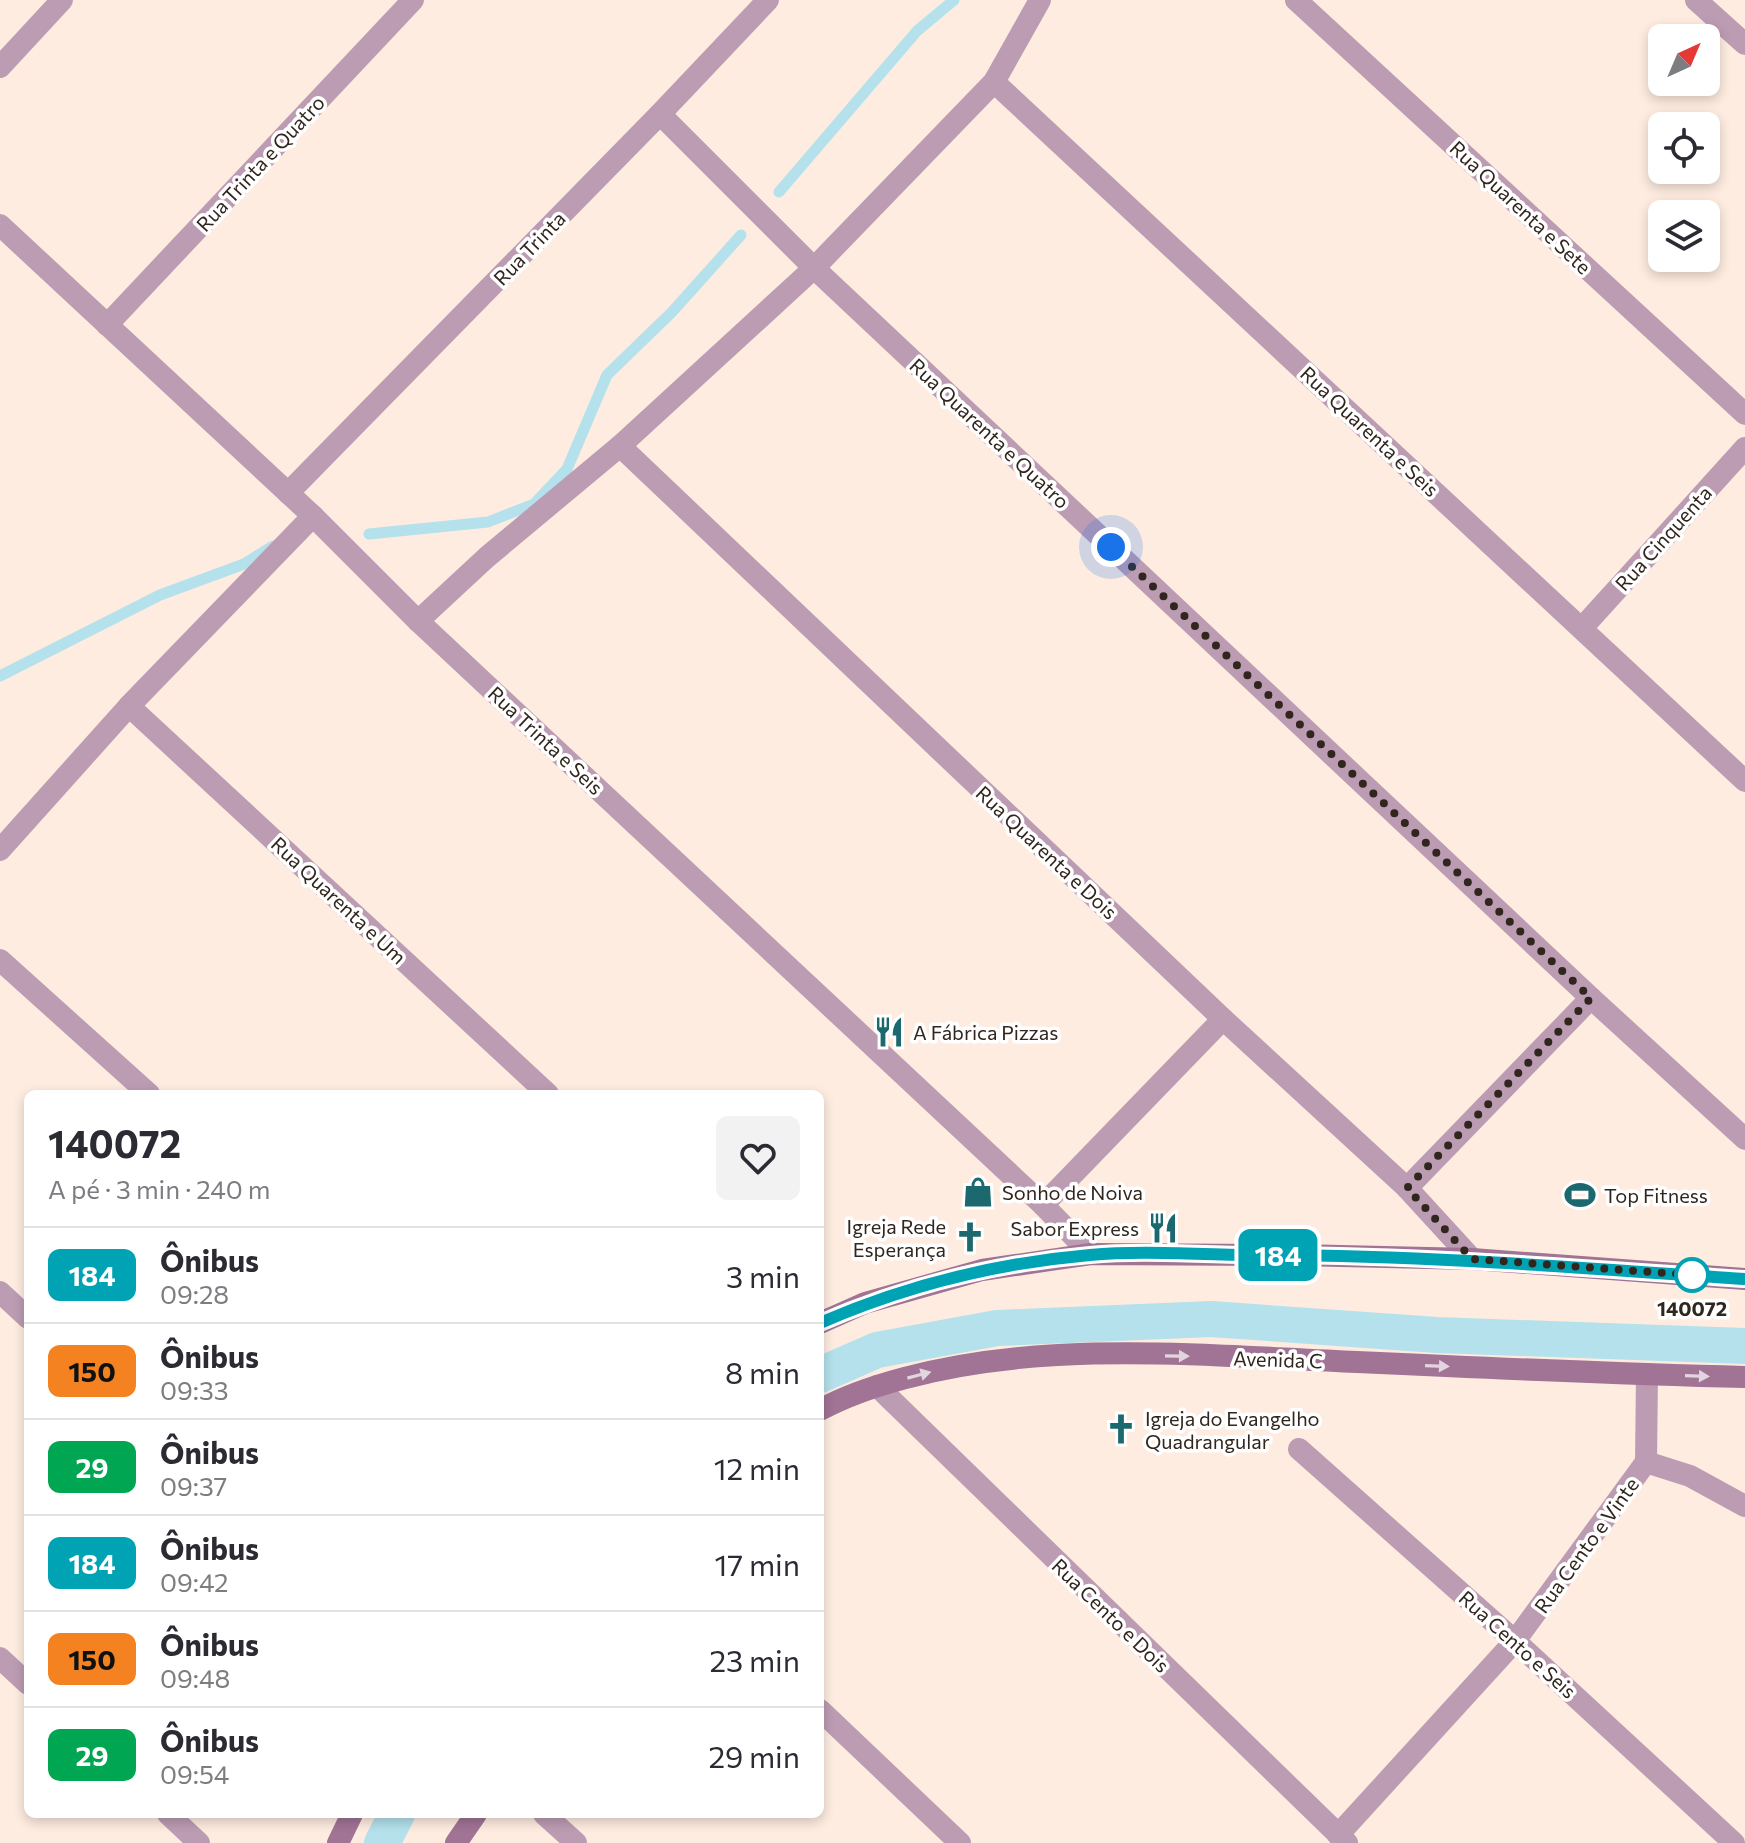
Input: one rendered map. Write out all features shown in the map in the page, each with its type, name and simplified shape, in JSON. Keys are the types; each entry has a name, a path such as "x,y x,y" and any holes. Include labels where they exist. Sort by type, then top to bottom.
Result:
{"main road":[{"path":"824,1321 865,1303 982,1270 1091,1254 1472,1259 1745,1279"},
{"name":"Avenida C","path":"824,1408 877,1386 952,1366 1081,1353 1745,1377"},
{"path":"338,1843 350,1818"},
{"path":"456,1843 473,1818"}],"street":[{"path":"0,67 62,0"},
{"name":"Rua Trinta e Quatro","path":"107,325 413,0"},
{"name":"Rua Trinta","path":"288,493 768,0"},
{"path":"418,621 487,557 620,446 814,268 994,82 1040,0"},
{"name":"Rua Quarenta e Sete","path":"1296,0 1745,414"},
{"path":"1696,0 1745,44"},
{"name":"Rua Quarenta e Seis","path":"994,82 1745,781"},
{"name":"Rua Quarenta e Quatro","path":"660,114 814,268 1745,1139"},
{"name":"Rua Trinta e Seis","path":"0,225 313,516 418,621 1043,1205 1091,1254"},
{"name":"Rua Quarenta e Dois","path":"620,446 1223,1019 1407,1188 1472,1259"},
{"name":"Rua Cinquenta","path":"1582,628 1745,448"},
{"path":"0,850 129,706 313,516"},
{"name":"Rua Quarenta e Um","path":"129,706 544,1090"},
{"path":"0,960 145,1090"},
{"path":"1407,1188 1591,998"},
{"path":"1043,1205 1223,1019"},
{"path":"0,1292 24,1314"},
{"name":"Rua Cento e Vinte","path":"1342,1839 1515,1641 1646,1462 1647,1375"},
{"name":"Rua Cento e Dois","path":"877,1386 1342,1839"},
{"name":"Rua Cento e Seis","path":"1299,1449 1515,1641 1734,1843"},
{"path":"1646,1462 1690,1476 1745,1506"},
{"path":"0,1658 24,1680"},
{"path":"824,1714 960,1843"},
{"path":"172,1818 199,1843"},
{"path":"548,1818 576,1843"}],"waterway":[{"path":"779,192 917,31 954,0"},
{"path":"369,534 488,522 534,504 567,469 607,375 672,312 741,235"},
{"path":"0,676 160,595 244,564 273,546"},
{"path":"824,1373 877,1350 997,1328 1211,1319 1437,1335 1745,1346"},
{"path":"382,1843 395,1818"}],"bus line":[{"name":"184","path":"824,1321 865,1303 982,1270 1091,1254 1472,1259 1745,1279"}],"place":[{"name":"A Fábrica Pizzas","path":"889,1032"},
{"name":"Sonho de Noiva","path":"978,1192"},
{"name":"Top Fitness","path":"1580,1195"},
{"name":"Sabor Express","path":"1163,1228"},
{"name":"Igreja Rede Esperança","path":"970,1237"},
{"name":"140072","path":"1692,1275"},
{"name":"Igreja do Evangelho Quadrangular","path":"1121,1429"}],"route":[{"path":"1111,547 1591,998 1407,1188 1472,1259 1692,1275"}]}
